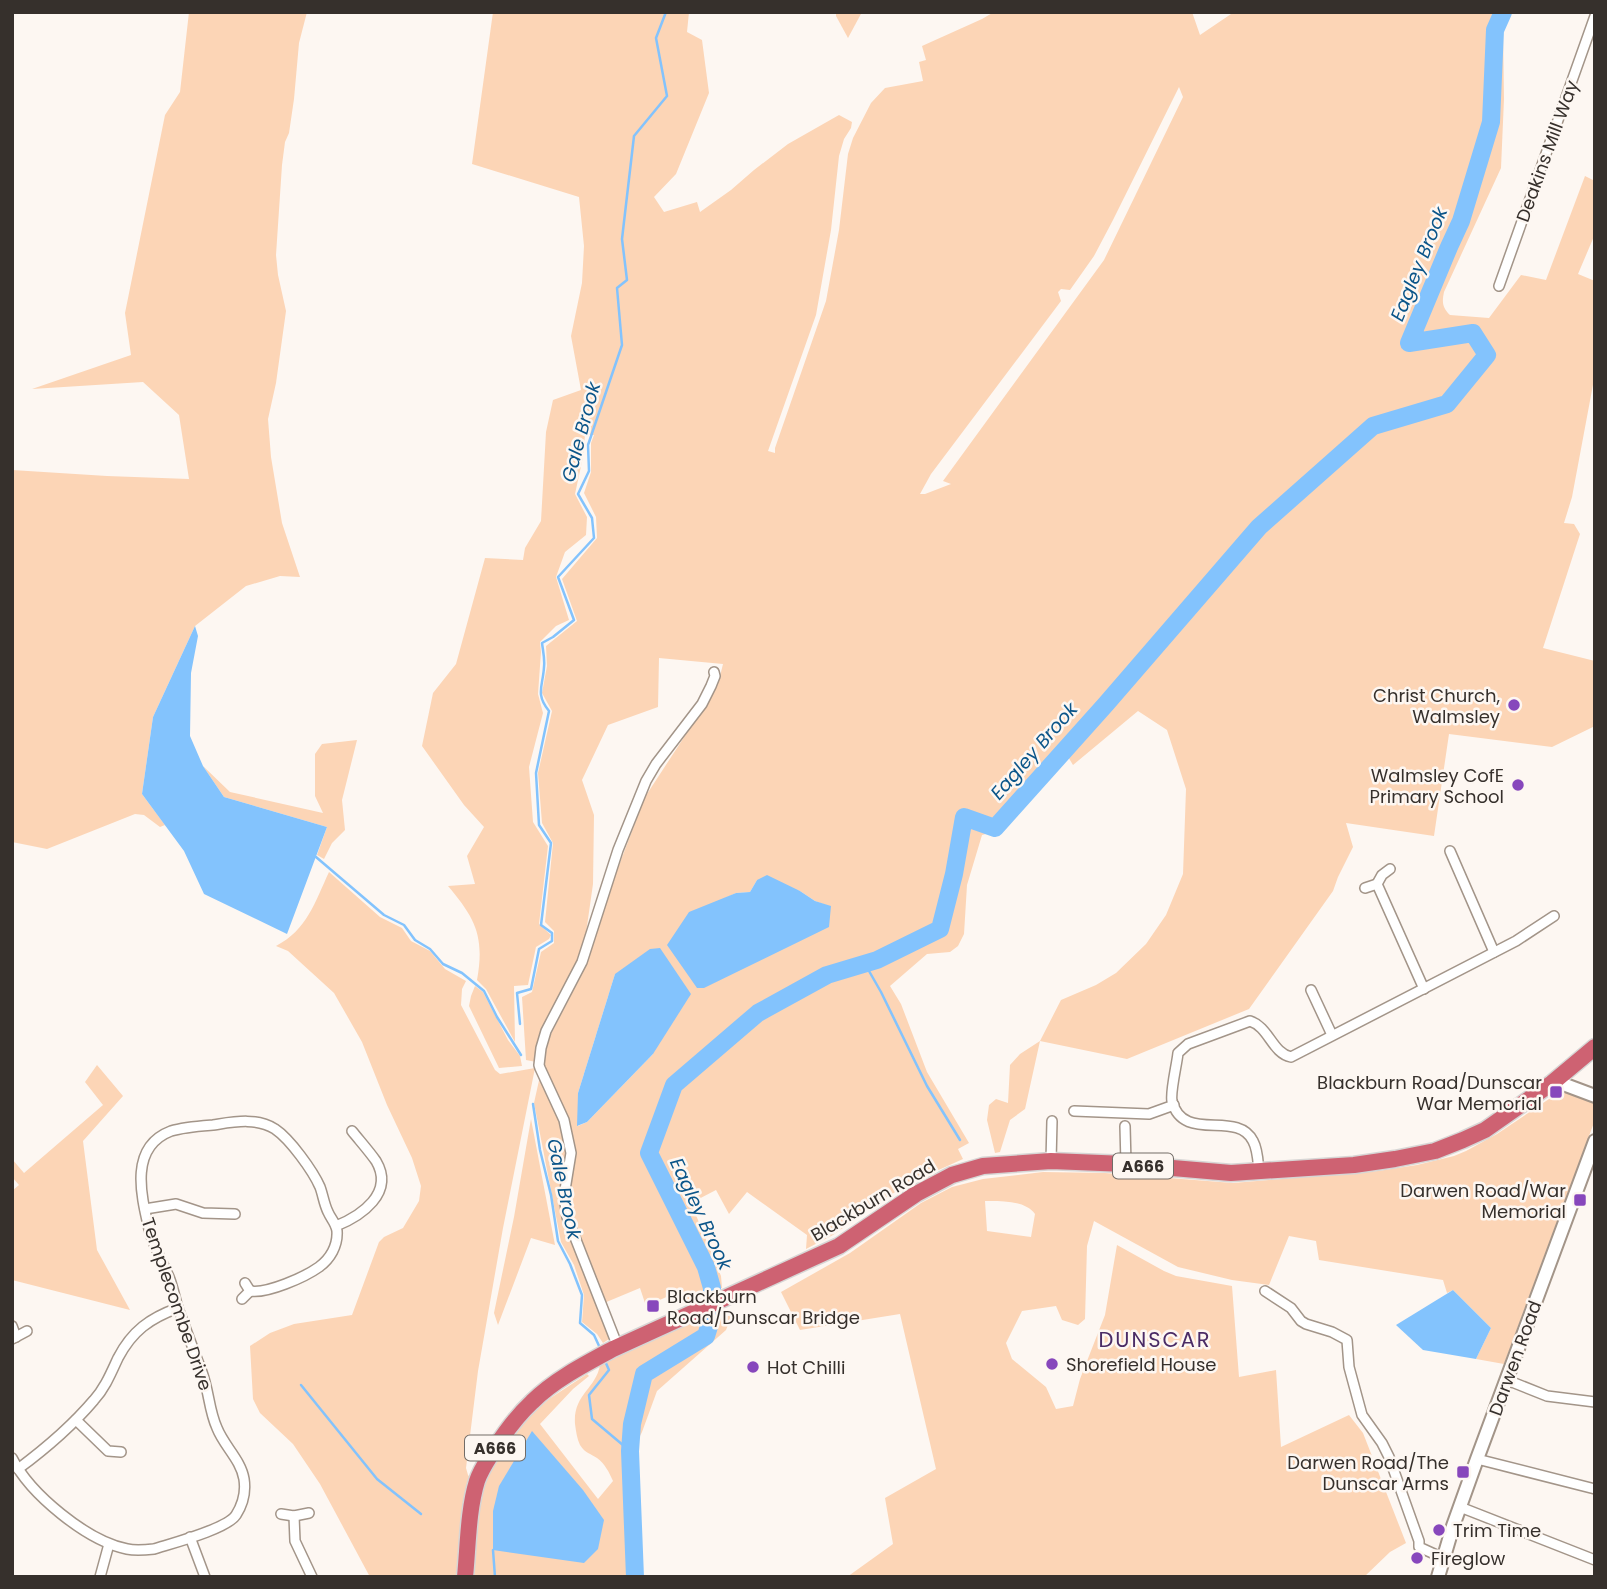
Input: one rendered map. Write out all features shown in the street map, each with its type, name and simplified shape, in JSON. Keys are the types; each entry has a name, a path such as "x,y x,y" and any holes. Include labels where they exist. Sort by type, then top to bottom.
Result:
{"highway":[{"name":"Blackburn Road","path":"465,1577 478,1480 488,1459 518,1416 534,1399 615,1348 839,1246 916,1194 952,1175 983,1166 1051,1161 1231,1173 1354,1165 1395,1159 1435,1151 1485,1130 1552,1083 1595,1047"}],"main road":[{"path":"1552,1083 1563,1084 1595,1096"},
{"name":"Darwen Road","path":"1438,1577 1477,1459 1595,1141"}],"street":[{"name":"Deakins Mill Way","path":"1499,286 1595,16"},
{"path":"615,1348 567,1217 564,1196 571,1153 564,1120 539,1065 546,1031 582,962 618,850 642,790 656,764 702,704 714,680 714,673"},
{"path":"1450,850 1459,858 1494,952"},
{"path":"1365,888 1377,884 1382,875 1391,869"},
{"path":"1377,884 1424,989"},
{"path":"1259,1172 1253,1141 1243,1129 1195,1124 1181,1116 1174,1105 1172,1096 1178,1053 1188,1044 1250,1021 1260,1027 1281,1054 1292,1057 1516,941 1554,916"},
{"path":"1310,994 1332,1035"},
{"path":"1074,1111 1149,1114 1174,1105"},
{"name":"Templecombe Drive","path":"12,1458 35,1490 50,1504 88,1533 128,1550 154,1549 224,1525 234,1518 244,1496 243,1472 217,1430 204,1376 150,1232 140,1177 146,1152 163,1135 173,1130 232,1122 250,1121 264,1124 286,1139 316,1178 327,1211 336,1226"},
{"path":"1051,1161 1052,1121"},
{"path":"1125,1126 1126,1164"},
{"path":"242,1299 248,1287 260,1292 316,1269 332,1253 336,1244 336,1226 363,1211 376,1198 380,1189 380,1171 365,1141 352,1131"},
{"path":"145,1209 177,1204 203,1213 222,1210 235,1214"},
{"path":"1265,1291 1291,1308 1306,1324 1347,1340 1349,1367 1362,1415 1389,1457 1419,1547 1443,1558"},
{"path":"18,1469 76,1420 103,1388 122,1350 136,1332 154,1318 178,1308"},
{"path":"12,1326 14,1338 27,1331"},
{"path":"1507,1380 1547,1396 1595,1402"},
{"path":"76,1420 108,1451 123,1451"},
{"path":"1477,1459 1595,1489"},
{"path":"1460,1507 1595,1560"},
{"path":"281,1514 294,1516 309,1513"},
{"path":"294,1516 295,1541 312,1577"},
{"path":"191,1536 205,1577"},
{"path":"100,1577 109,1544"}],"shaded area":[{"path":"189,12 307,12 299,43 294,99 282,165 276,255 286,311 268,419 282,523 300,577 280,576 246,586 195,626 153,717 142,794 165,825 160,827 144,815 135,814 47,849 12,842 12,470 189,479 179,415 143,382 32,389 131,355 125,313 165,115 180,92"},
{"path":"493,12 689,12 687,32 702,40 709,93 676,174 654,197 664,212 697,202 700,212 788,144 839,115 852,122 839,156 831,230 816,315 768,451 775,453 826,301 839,230 848,154 853,138 871,103 885,88 923,81 919,62 926,60 922,46 994,12 1192,12 1200,35 1234,12 1510,12 1503,29 1501,168 1444,292 1443,302 1450,315 1489,318 1521,275 1546,280 1585,176 1595,181 1595,234 1578,274 1595,281 1595,374 1572,497 1564,523 1574,524 1580,534 1543,648 1595,661 1595,726 1552,747 1449,734 1434,836 1346,823 1353,847 1333,891 1249,1009 1127,1059 1040,1041 1061,1000 1116,973 1146,944 1166,915 1183,874 1186,789 1167,730 1138,711 1073,765 1067,755 1045,775 1044,782 997,831 982,835 967,885 964,934 958,946 950,952 927,954 890,986 901,1004 927,1072 969,1143 958,1149 963,1159 912,1182 833,1235 806,1249 807,1235 747,1192 729,1214 716,1190 691,1203 721,1276 722,1288 680,1304 677,1297 671,1295 646,1306 640,1288 604,1303 570,1217 567,1197 575,1152 571,1130 544,1070 543,1052 586,966 613,881 645,797 694,722 720,676 723,664 659,658 658,707 608,725 582,780 594,815 593,884 585,940 536,1062 526,1060 522,997 532,992 541,952 554,943 554,931 545,922 553,843 542,823 538,773 552,711 542,693 547,666 546,646 577,621 562,579 597,538 596,517 584,493 591,472 591,443 594,435 585,435 575,494 587,517 586,535 565,552 556,577 569,620 556,626 540,642 538,694 543,713 529,767 533,822 548,846 539,924 551,935 536,947 528,985 514,986 515,1042 486,989 477,980 480,951 476,928 448,886 475,884 467,856 484,827 464,805 422,746 433,693 456,664 485,558 523,560 525,548 541,521 546,432 553,400 581,390 571,336 582,283 584,246 579,197 472,164","holes":["1179,87 1183,97 1104,260 943,481 951,484 920,494 931,474 1061,301 1058,292 1061,289 1070,290 1094,256","757,880 800,891 831,907 721,900 736,893 750,892","615,974 653,1054 587,1122 578,1126 578,1093"]},
{"path":"836,12 862,12 848,38 836,16"},
{"path":"357,740 342,800 345,830 332,843 324,859 317,855 327,827 224,797 203,766 230,792 323,813 315,796 315,754 322,744"},
{"path":"329,872 380,917 402,928 411,941 430,951 445,969 466,981 462,989 461,1005 495,1070 500,1074 535,1068 478,1371 466,1468 473,1481 461,1577 370,1577 320,1484 293,1444 260,1413 253,1399 250,1346 270,1333 294,1324 352,1315 379,1242 403,1228 419,1201 421,1186 412,1158 362,1042 334,993 288,951 276,946 303,923"},
{"path":"475,986 483,992 508,1040 520,1056 522,1066 499,1068 469,1006"},
{"path":"1040,1041 1025,1109 1010,1120 1000,1152 995,1153 987,1120 989,1105 996,1099 1008,1103 1010,1065 1020,1054"},
{"path":"97,1065 123,1096 83,1141 97,1250 130,1310 12,1280 12,1191 19,1185 12,1177 12,1159 24,1173 103,1105 85,1082"},
{"path":"540,1076 562,1121 567,1152 562,1189 609,1339 603,1343 597,1334 582,1322 584,1295 574,1265 561,1242 534,1103"},
{"path":"1558,1093 1566,1093 1595,1105 1595,1120 1504,1364 1476,1359 1491,1328 1453,1290 1447,1293 1443,1280 1319,1260 1316,1241 1289,1236 1269,1285 1232,1280 1178,1267 1094,1221 1087,1246 1085,1319 1078,1325 1062,1320 1056,1306 1022,1311 1006,1343 1012,1359 1046,1387 1056,1409 1073,1406 1080,1379 1105,1315 1117,1245 1176,1276 1232,1286 1239,1377 1276,1370 1281,1447 1349,1415 1363,1433 1406,1543 1390,1552 1364,1577 847,1577 893,1544 885,1498 936,1469 900,1314 800,1330 781,1292 850,1253 921,1203 952,1187 983,1179 1043,1172 1105,1173 1233,1183 1378,1171 1454,1156 1497,1134","holes":["985,1201 1012,1202 1031,1209 1035,1214 1031,1237 987,1231"]},
{"path":"531,1119 555,1245 531,1238 498,1325 494,1313"},
{"path":"732,1315 726,1330 657,1391 634,1448 647,1378 708,1340 717,1319"},
{"path":"704,1316 702,1334 638,1370 626,1437 631,1577 474,1577 477,1501 486,1475 511,1433 549,1399 587,1374 589,1376 540,1424 598,1499 613,1481 602,1463 580,1445 575,1414 600,1365"}],"water":[{"path":"195,626 198,636 191,673 190,736 203,766 224,797 327,827 287,934 204,894 184,851 142,794 153,717"},
{"path":"767,875 815,901 831,906 829,927 704,988 697,988 667,945 689,912 736,893 750,892 757,880"},
{"path":"660,948 691,994 653,1054 587,1122 577,1126 578,1093 615,974 650,949"},
{"path":"1453,1290 1491,1328 1476,1359 1423,1350 1396,1325"},
{"path":"532,1431 583,1490 604,1520 598,1549 584,1563 493,1550 493,1511 499,1486"}],"waterway":[{"name":"Gale Brook","path":"520,1024 517,993 531,989 539,949 552,941 552,933 541,925 551,843 539,825 536,773 549,711 541,695 544,664 542,643 574,620 558,577 594,538 592,518 578,494 589,471 588,445 622,345 617,288 627,280 622,239 634,136 667,96 656,38 666,12"},
{"name":"Eagley Brook","path":"635,1577 630,1451 632,1424 644,1374 706,1336 711,1320 712,1288 706,1267 649,1153 674,1085 758,1013 827,975 877,960 940,929 954,874 964,817 995,828 1259,527 1373,426 1447,404 1487,355 1473,333 1409,343 1461,221 1491,122 1495,30 1503,12"},
{"path":"316,857 384,915 404,925 415,940 430,949 443,964 462,973 484,991 521,1055"},
{"path":"865,964 927,1086 960,1140"},
{"name":"Gale Brook","path":"533,1104 558,1241 582,1295 580,1323 594,1335 600,1348"},
{"name":"Gale Brook","path":"605,1361 609,1370 589,1395 592,1419 630,1451"},
{"path":"301,1385 377,1479 421,1514"},
{"path":"493,1550 495,1577"}],"place":[{"name":"Christ Church, Walmsley","path":"1514,705"},
{"name":"Walmsley CofE Primary School","path":"1518,785"},
{"name":"Blackburn Road/Dunscar War Memorial","path":"1556,1092"},
{"name":"Darwen Road/War Memorial","path":"1580,1200"},
{"name":"Blackburn Road/Dunscar Bridge","path":"653,1306"},
{"name":"Shorefield House","path":"1052,1364"},
{"name":"Hot Chilli","path":"753,1367"},
{"name":"Darwen Road/The Dunscar Arms","path":"1463,1472"},
{"name":"Trim Time","path":"1439,1530"},
{"name":"Fireglow","path":"1417,1558"}],"district":[{"name":"DUNSCAR","path":"1155,1339"}]}
